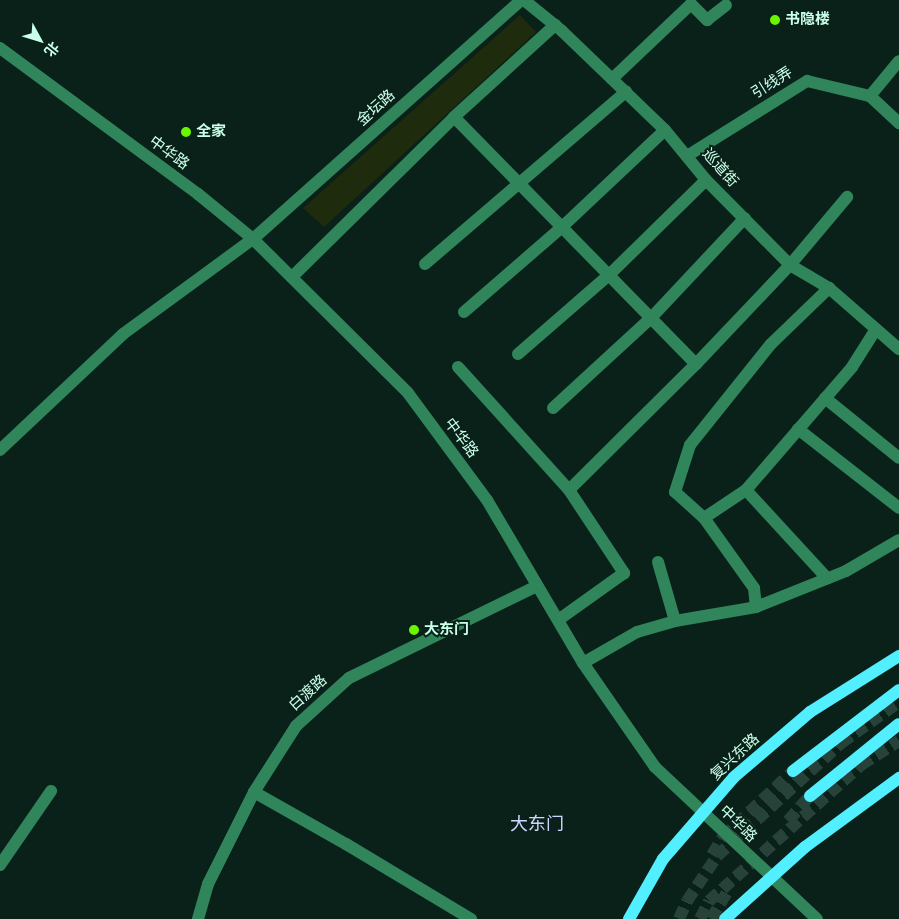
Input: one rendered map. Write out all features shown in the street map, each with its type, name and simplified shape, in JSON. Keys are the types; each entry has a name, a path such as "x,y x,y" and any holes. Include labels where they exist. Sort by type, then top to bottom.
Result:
{"main road":[{"name":"复兴东路","path":"629,919 663,859 734,778 810,712 899,656"},
{"path":"793,771 899,690"},
{"path":"810,796 899,724"},
{"path":"725,919 804,847 899,778"}],"street":[{"name":"巡道街","path":"522,0 555,25 665,130 706,180 790,265 829,288 899,350"},
{"name":"金坛路","path":"0,450 123,334 253,240 522,0"},
{"path":"612,79 691,4 707,20 726,5"},
{"path":"292,276 454,117 555,25"},
{"name":"中华路","path":"0,48 198,194 253,240 292,276 408,393 487,500 583,663 655,768 817,919"},
{"path":"899,61 870,96 899,122"},
{"name":"引线弄","path":"687,156 807,81 870,96"},
{"path":"425,264 626,92"},
{"path":"454,117 696,364"},
{"path":"464,312 562,227 665,130"},
{"path":"518,354 608,275 706,180"},
{"path":"569,490 696,364 790,265 847,197"},
{"path":"553,408 651,318 745,218"},
{"path":"756,607 754,588 704,518 675,492 690,445 772,344 829,288"},
{"path":"704,518 746,490 852,367 876,329"},
{"path":"458,367 569,490 624,573 558,620"},
{"path":"824,398 899,458"},
{"path":"798,429 899,508"},
{"path":"746,490 827,578"},
{"path":"583,663 637,632 675,621 756,607 846,571 899,540"},
{"path":"658,562 675,621"},
{"name":"白渡路","path":"198,919 208,884 254,792 296,726 349,678 537,586"},
{"path":"0,865 51,791"},
{"path":"254,792 346,844 471,919"}],"green space":[{"path":"520,15 536,32 324,227 303,208"}],"tunnel":[{"path":"679,919 687,901 717,856 841,743 899,702"},
{"path":"700,919 709,901 861,765 899,741"},
{"path":"712,855 723,837 793,771"},
{"path":"788,821 810,796"},
{"path":"711,919 729,889"}],"place":[{"name":"书隐楼","path":"775,20"},
{"name":"全家","path":"186,132"},
{"name":"大东门","path":"414,630"}],"district":[{"name":"大东门","path":"537,824"}]}
